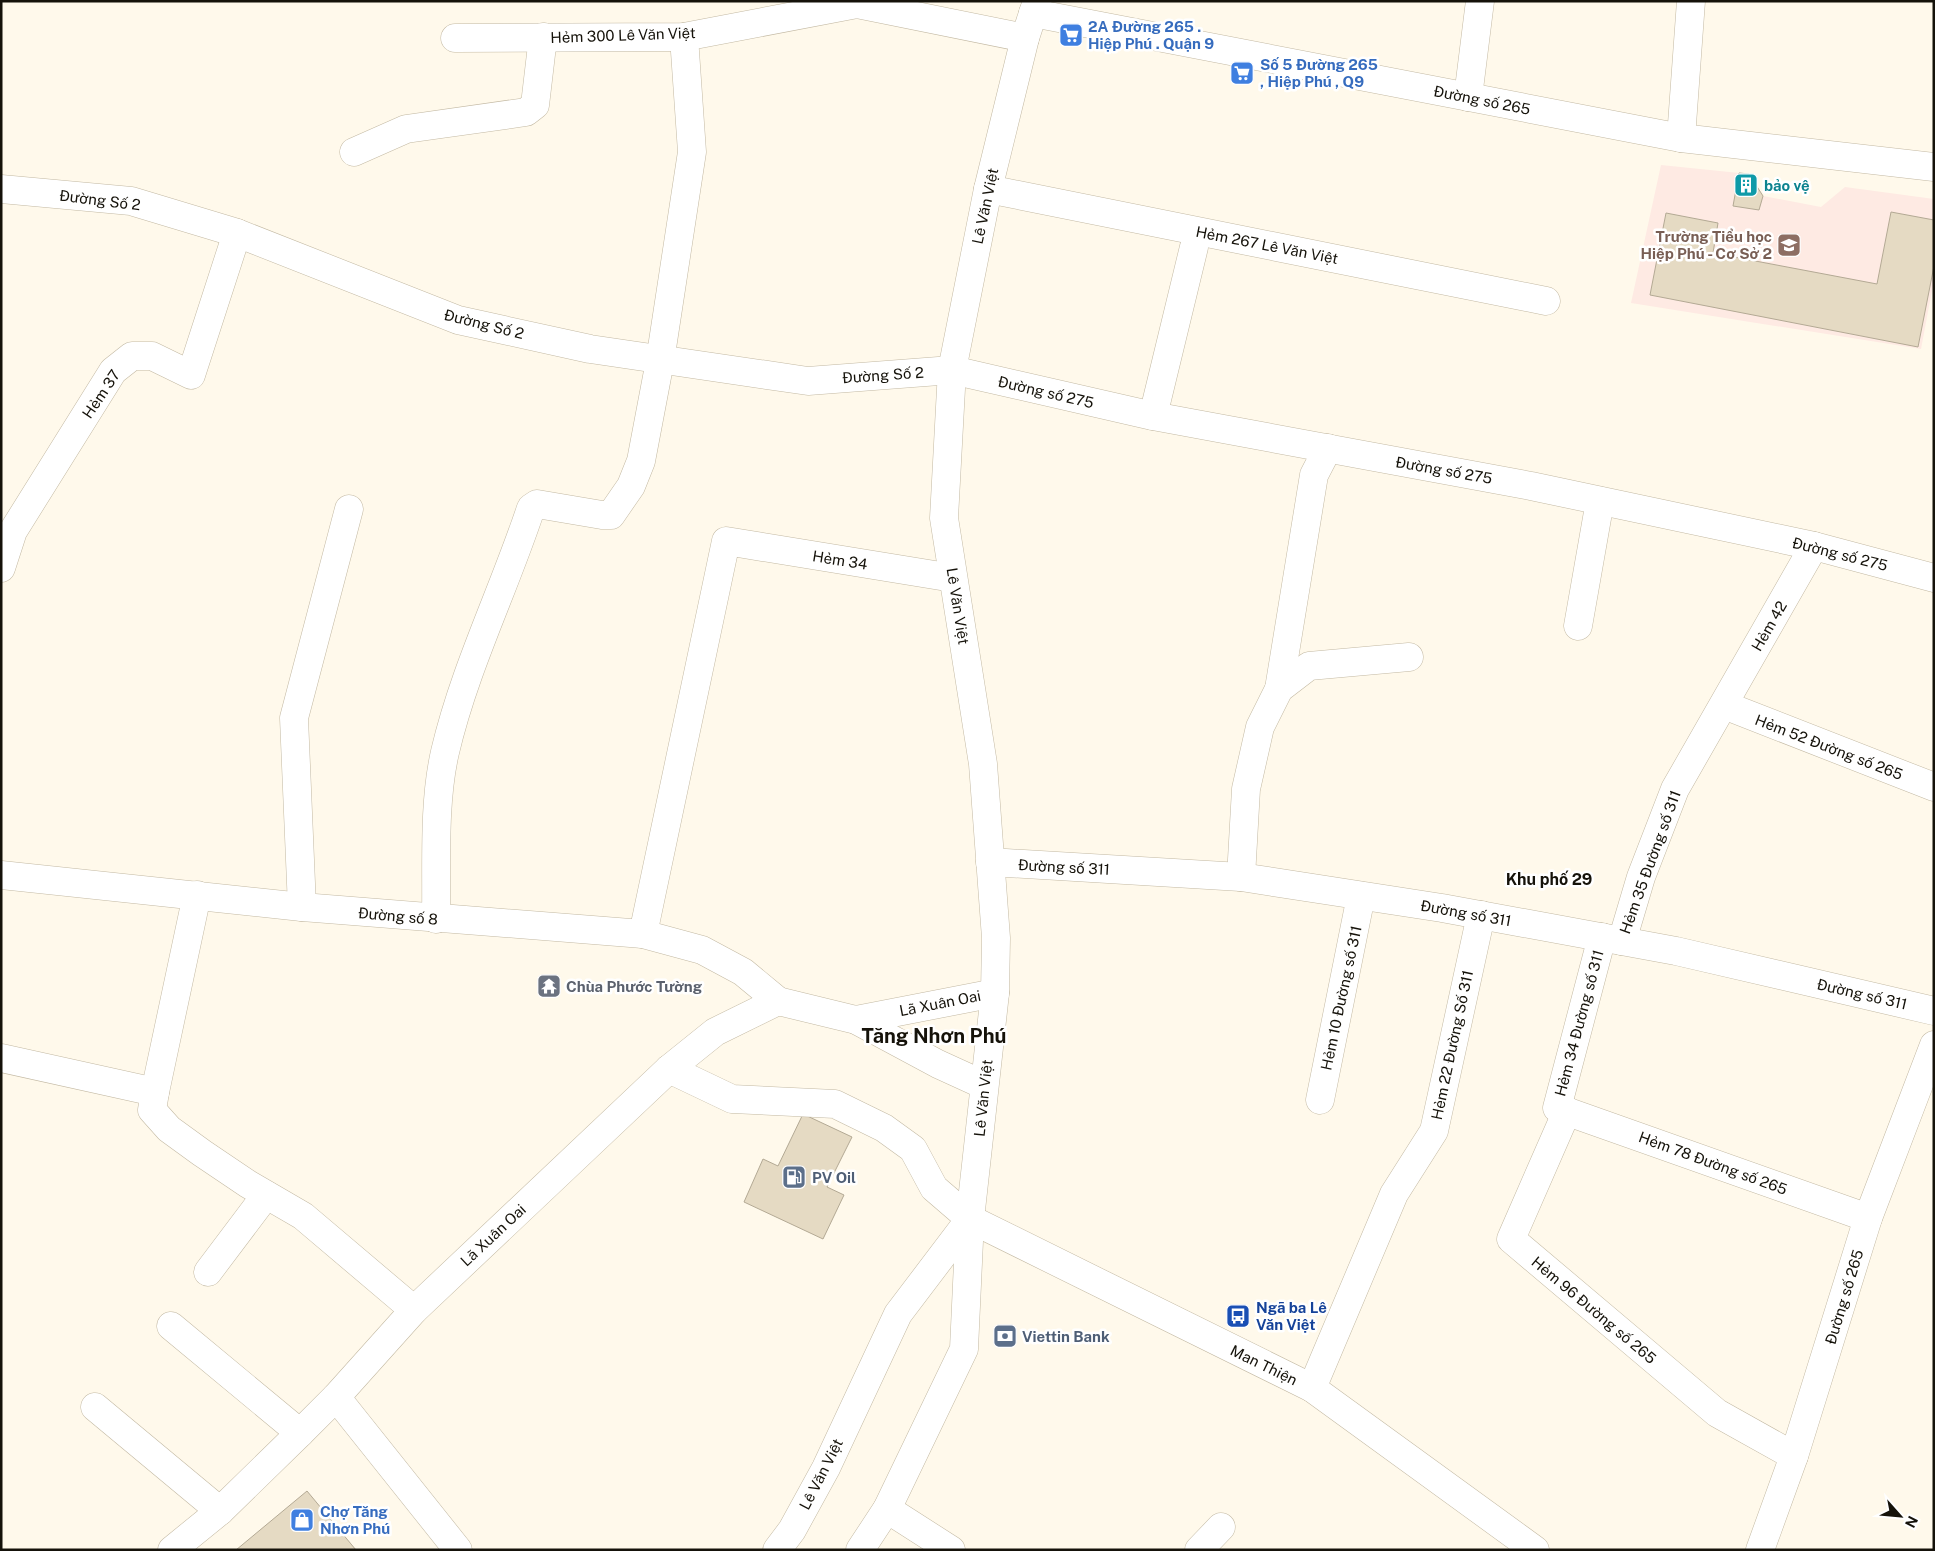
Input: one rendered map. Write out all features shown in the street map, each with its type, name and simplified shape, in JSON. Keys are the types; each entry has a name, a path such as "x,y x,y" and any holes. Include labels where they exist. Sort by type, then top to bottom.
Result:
{"street":[{"path":"1468,97 1480,1"},
{"path":"1681,138 1690,1"},
{"name":"Hẻm 300 Lê Văn Việt","path":"455,38 684,37 857,4 1031,18"},
{"name":"Đường số 265","path":"1031,18 1468,97 1681,138 1934,167"},
{"name":"Lê Văn Việt","path":"860,1550 886,1510 964,1349 970,1219 995,993 996,938 983,764 944,518 952,370 988,189 1031,18"},
{"path":"354,152 406,129 526,112 535,105 543,37"},
{"path":"436,919 439,810 444,754 462,689 478,644 496,605 531,508 537,504 611,515 631,486 641,461 660,361 692,152 684,37"},
{"name":"Đường Số 2","path":"1,189 131,201 237,233 458,320 590,349 660,361 808,381 952,370"},
{"name":"Hẻm 267 Lê Văn Việt","path":"988,189 1546,301"},
{"name":"Hẻm 37","path":"1,568 7,530 113,371 132,356 152,356 191,375 237,233"},
{"path":"1153,416 1194,247"},
{"name":"Đường số 275","path":"952,370 1153,416 1600,501 1814,546 1934,578"},
{"path":"1241,877 1246,789 1260,727 1279,690 1314,475 1328,448"},
{"path":"1578,626 1600,501"},
{"path":"302,907 294,718 349,509"},
{"name":"Hẻm 34","path":"643,934 726,541 953,578"},
{"name":"Hẻm 42","path":"1724,705 1814,546"},
{"path":"1279,690 1308,666 1409,657"},
{"name":"Hẻm 52 Đường số 265","path":"1724,705 1934,787"},
{"name":"Hẻm 35 Đường số 311","path":"1612,939 1641,877 1675,789 1724,705"},
{"name":"Đường số 311","path":"990,862 1241,877 1362,896 1481,915 1676,951 1934,1011"},
{"name":"Đường số 8","path":"1,875 302,907 643,934 702,950 743,972 778,1001"},
{"path":"197,895 152,1110 169,1129 266,1195 303,1216 414,1310"},
{"name":"Hẻm 10 Đường số 311","path":"1320,1100 1362,896"},
{"name":"Hẻm 22 Đường Số 311","path":"1312,1388 1394,1194 1434,1131 1481,915"},
{"name":"Hẻm 34 Đường số 311","path":"1562,1110 1612,939"},
{"name":"Lã Xuân Oai","path":"856,1020 995,993"},
{"name":"Lã Xuân Oai","path":"172,1550 220,1511 300,1433 336,1397 414,1310 669,1069 715,1032 778,1001 856,1020 938,1064 984,1085"},
{"name":"Đường số 265","path":"1760,1550 1794,1456 1868,1218 1934,1045"},
{"path":"1,1058 155,1092"},
{"name":"Man Thiện","path":"669,1069 732,1099 835,1104 884,1128 913,1150 934,1188 970,1219 1312,1388 1535,1550"},
{"name":"Hẻm 78 Đường số 265","path":"1562,1110 1868,1218"},
{"name":"Hẻm 96 Đường số 265","path":"1562,1110 1511,1239 1717,1413 1794,1456"},
{"path":"208,1272 266,1195"},
{"name":"Lê Văn Việt","path":"777,1550 792,1530 826,1468 898,1314 970,1219"},
{"path":"171,1326 300,1433"},
{"path":"336,1397 458,1550"},
{"path":"95,1406 220,1511"},
{"path":"886,1510 951,1550"},
{"path":"1199,1550 1221,1527"}],"shaded area":[{"name":"Trường Tiểu học Hiệp Phú - Cơ Sở 2","path":"1661,165 1749,174 1763,196 1821,207 1845,187 1934,199 1934,280 1921,349 1631,303"}],"building":[{"name":"bảo vệ","path":"1739,173 1749,174 1763,196 1759,210 1733,206"},
{"path":"1891,212 1934,220 1934,266 1918,347 1650,295 1666,213 1718,223 1713,253 1877,284"},
{"name":"PV Oil","path":"803,1114 852,1137 827,1187 844,1195 823,1239 744,1202 763,1159 778,1166"},
{"name":"Chợ Tăng Nhơn Phú","path":"307,1491 356,1550 236,1550"}],"place":[{"name":"2A Đường 265 . Hiệp Phú . Quận 9","path":"1071,35"},
{"name":"Số 5 Đường 265 , Hiệp Phú , Q9","path":"1242,73"},
{"name":"bảo vệ","path":"1746,185"},
{"name":"Trường Tiểu học Hiệp Phú - Cơ Sở 2","path":"1789,245"},
{"name":"Chùa Phước Tường","path":"549,986"},
{"name":"PV Oil","path":"794,1177"},
{"name":"Ngã ba Lê Văn Việt","path":"1238,1316"},
{"name":"Viettin Bank","path":"1005,1336"},
{"name":"Chợ Tăng Nhơn Phú","path":"302,1520"}],"district":[{"name":"Khu phố 29","path":"1549,879"},
{"name":"Tăng Nhơn Phú","path":"934,1036"}]}
